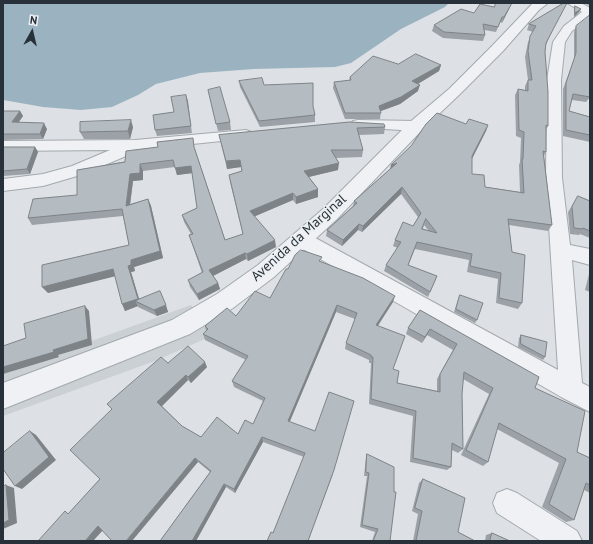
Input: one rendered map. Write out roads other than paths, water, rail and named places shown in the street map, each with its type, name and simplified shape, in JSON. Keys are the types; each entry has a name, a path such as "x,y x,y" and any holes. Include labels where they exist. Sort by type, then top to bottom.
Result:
{"street":[{"name":"Avenida da Marginal","path":"3,396 181,327 225,301 266,271 330,214 416,126 498,48 535,7 542,3"},
{"path":"571,390 561,250 554,178 554,80 559,42 568,29 590,12 572,3"},
{"path":"341,125 416,126"},
{"path":"3,146 135,145 264,133"},
{"path":"3,186 43,180 71,172 135,145"},
{"path":"301,239 590,400"},
{"path":"561,250 590,256"},
{"path":"507,503 567,541"}],"water":[{"path":"3,3 449,3 445,7 401,29 351,63 335,67 254,69 200,73 156,84 138,95 112,107 81,110 43,107 3,100"}]}
